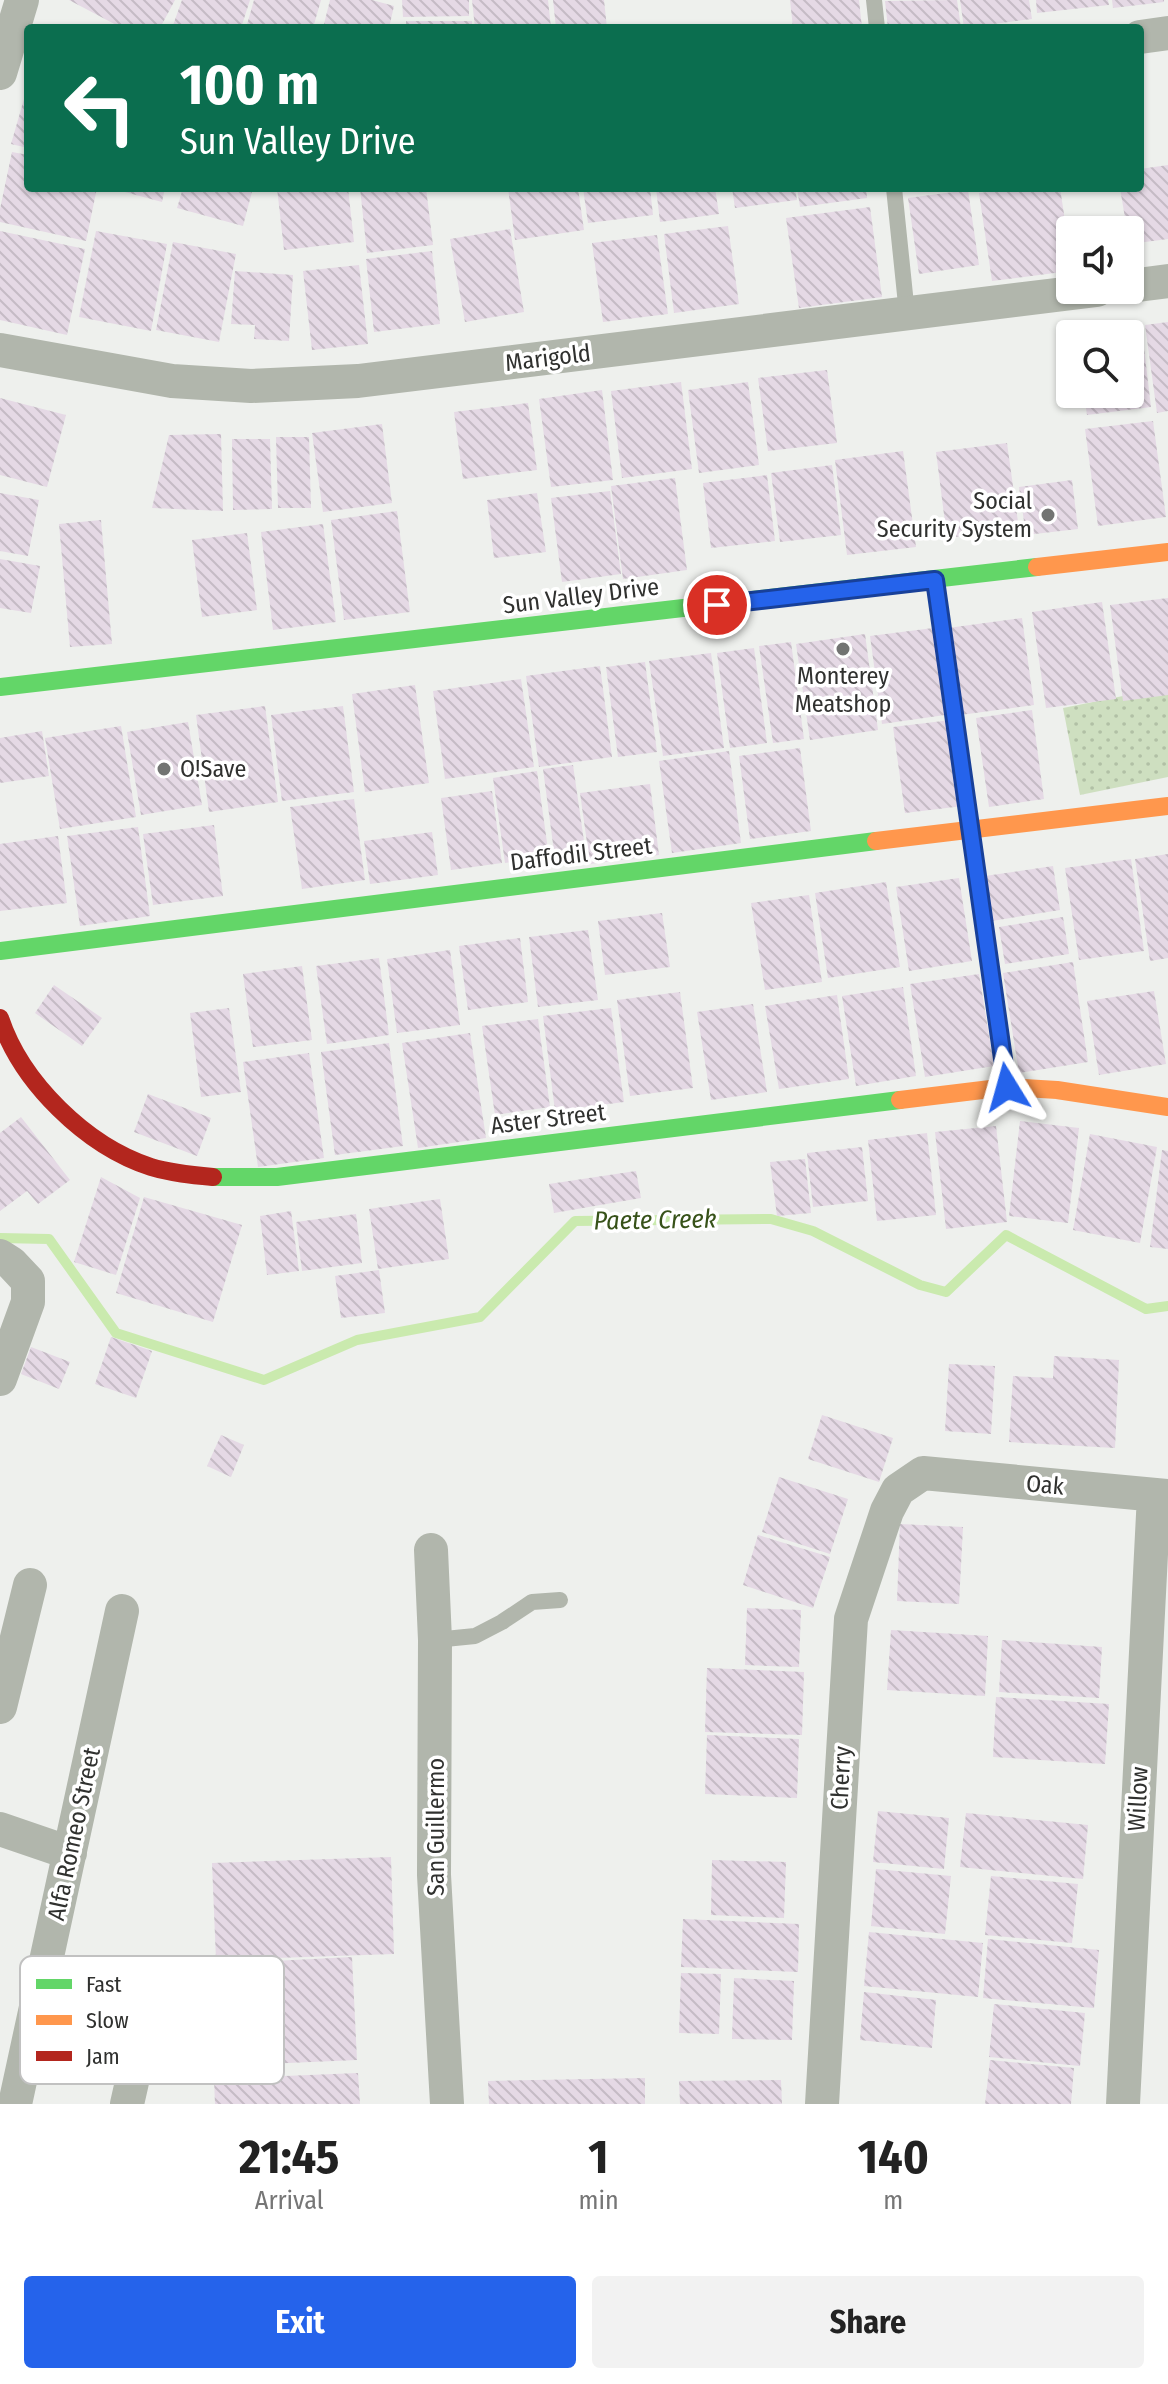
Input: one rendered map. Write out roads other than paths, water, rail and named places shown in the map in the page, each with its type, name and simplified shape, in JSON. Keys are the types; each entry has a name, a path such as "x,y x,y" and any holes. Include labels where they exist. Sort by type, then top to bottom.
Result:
{"street":[{"path":"0,73 17,17"},
{"path":"1144,36 1168,33"},
{"path":"1144,284 1168,281"},
{"name":"Marigold","path":"0,350 172,381 251,386 358,381 1056,295"},
{"name":"Sun Valley Drive","path":"0,687 1168,552"},
{"name":"Daffodil Street","path":"0,951 1168,806"},
{"name":"Aster Street","path":"0,1018 20,1064 45,1094 105,1144 148,1165 209,1178 277,1177 1007,1087 1057,1090 1168,1107"},
{"path":"0,1256 28,1281 28,1302 0,1379"},
{"name":"Oak","path":"923,1473 1161,1496"},
{"name":"Cherry","path":"822,2104 851,1619 887,1511 898,1490 923,1473"},
{"name":"Willow","path":"1123,2104 1161,1496"},
{"name":"San Guillermo","path":"431,1550 435,1640 434,1875 447,2104"},
{"path":"0,1707 30,1585"},
{"name":"Alfa Romeo Street","path":"47,1956 122,1611"},
{"path":"0,1829 70,1853"},
{"name":"Alfa Romeo Street","path":"15,2104 20,2081"},
{"path":"127,2104 132,2084"}],"lane":[{"path":"874,0 877,24"},
{"path":"894,192 907,314"},
{"path":"935,580 1007,1087"},
{"path":"435,1640 475,1636 532,1602 560,1600"}],"waterway":[{"name":"Paete Creek","path":"0,1238 49,1239 116,1333 264,1380 357,1340 480,1317 575,1221 771,1219 813,1231 920,1285 946,1292 1006,1235 1146,1309 1168,1306"}],"place":[{"name":"Social Security System","path":"1048,515"},
{"name":"Monterey Meatshop","path":"843,649"},
{"name":"O!Save","path":"164,769"}]}
